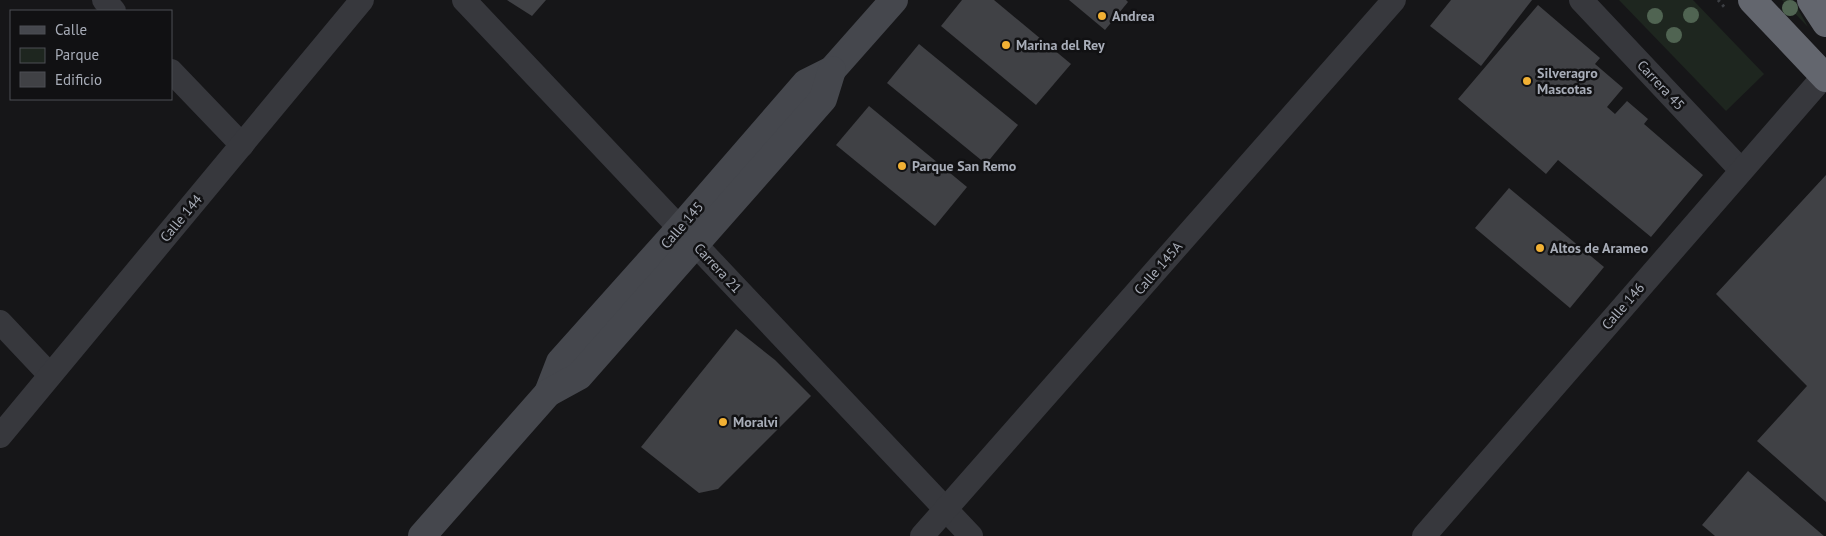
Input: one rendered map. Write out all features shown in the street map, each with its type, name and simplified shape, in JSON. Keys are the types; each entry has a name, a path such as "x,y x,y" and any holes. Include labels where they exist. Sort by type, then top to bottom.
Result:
{"highway":[{"path":"1752,0 1825,77"},
{"path":"1811,0 1826,22"}],"street":[{"path":"104,0 113,10"},
{"name":"Calle 144","path":"0,436 362,0"},
{"name":"Carrera 21","path":"464,0 971,536"},
{"name":"Calle 145","path":"422,536 548,393 560,362 688,236 806,83 832,70 894,0"},
{"name":"Calle 145A","path":"922,536 1394,0"},
{"name":"Carrera 45","path":"1580,0 1741,170"},
{"path":"172,72 242,145"},
{"name":"Calle 146","path":"1424,536 1741,170 1825,77"},
{"path":"0,322 50,375"}],"green space":[{"path":"1619,0 1693,0 1764,74 1726,111"},
{"path":"1782,0 1793,0 1808,27"}],"building":[{"path":"507,0 546,0 532,16"},
{"name":"Marina del Rey","path":"962,0 994,0 1071,64 1036,105 941,26"},
{"name":"Andrea","path":"1069,0 1126,0 1128,2 1105,30"},
{"path":"1451,0 1532,0 1481,66 1430,26"},
{"path":"1538,5 1600,58 1595,64 1623,88 1607,107 1615,114 1627,101 1648,119 1644,124 1703,175 1651,237 1558,160 1546,174 1458,99"},
{"name":"Parque San Remo","path":"919,44 1018,125 986,164 887,83"},
{"name":"Parque San Remo","path":"869,106 967,187 935,226 836,145"},
{"path":"1826,175 1826,502 1757,441 1807,386 1716,294"},
{"name":"Altos de Arameo","path":"1509,188 1604,267 1570,308 1475,228"},
{"name":"Moralvi","path":"736,329 775,360 811,396 718,489 699,493 641,447"},
{"path":"1748,471 1824,536 1715,536 1702,525"}],"place":[{"name":"Andrea","path":"1102,16"},
{"name":"Marina del Rey","path":"1006,45"},
{"name":"Silveragro Mascotas","path":"1527,81"},
{"name":"Parque San Remo","path":"902,166"},
{"name":"Altos de Arameo","path":"1540,248"},
{"name":"Moralvi","path":"723,422"}]}
